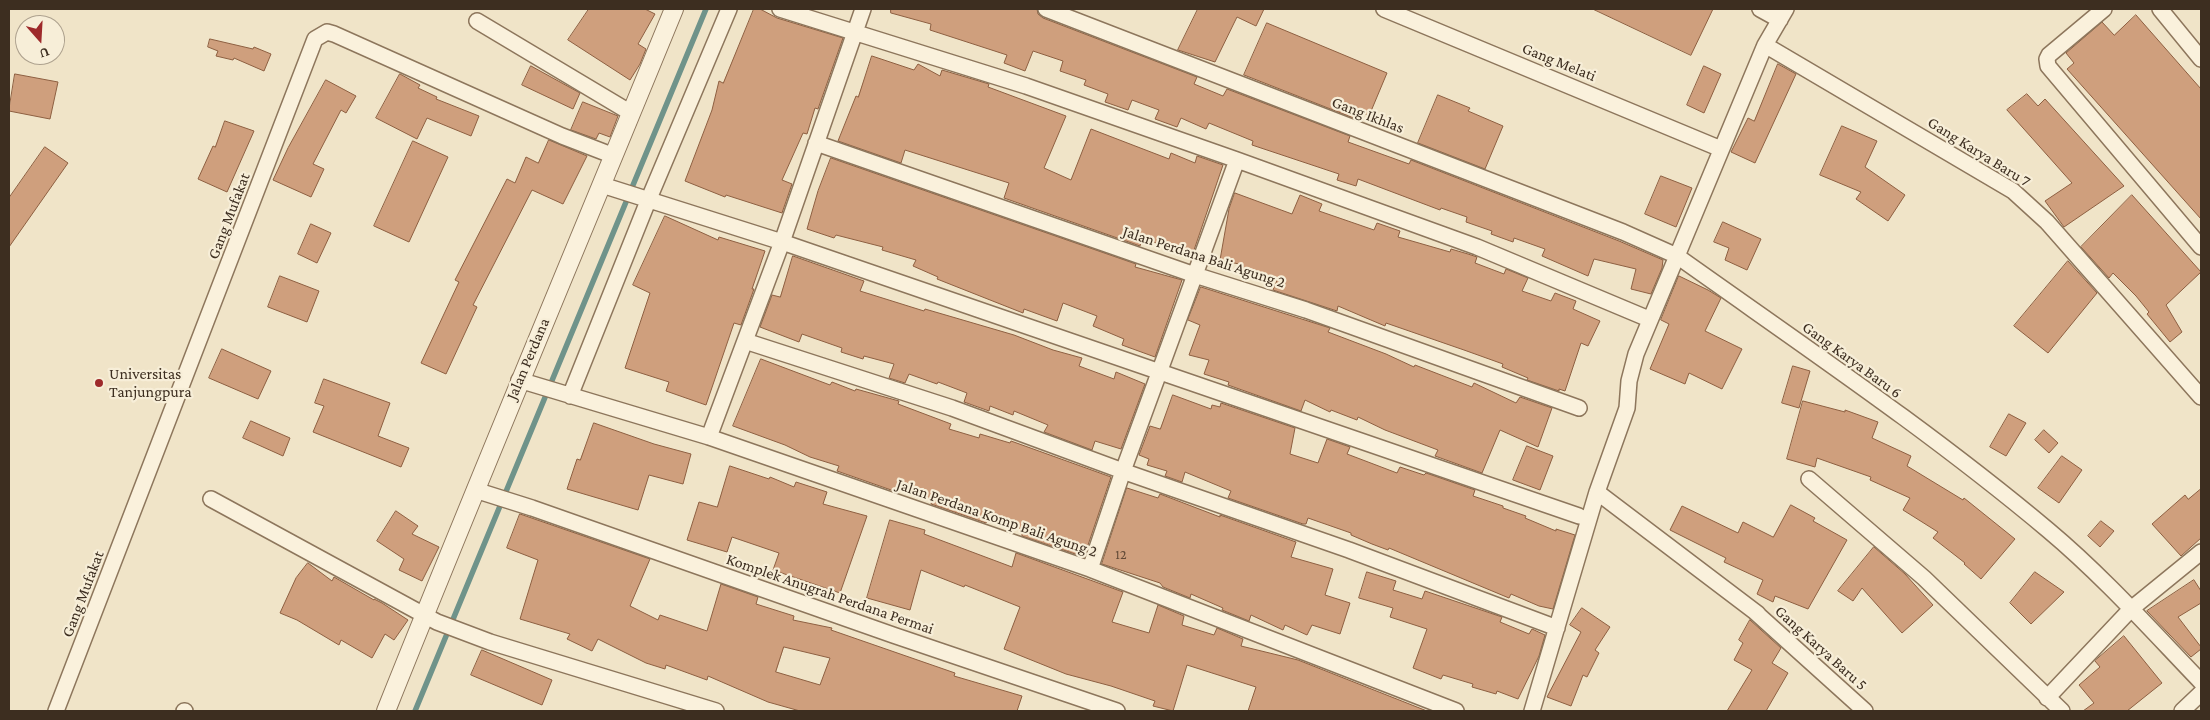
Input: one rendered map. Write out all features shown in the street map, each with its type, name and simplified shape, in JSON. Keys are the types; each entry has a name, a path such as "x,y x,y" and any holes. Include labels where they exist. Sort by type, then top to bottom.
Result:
{"street":[{"name":"Jalan Perdana","path":"386,711 431,618 605,187 614,156 674,9"},
{"path":"567,395 645,200 729,9"},
{"path":"780,9 1026,86 1237,160 1477,248 1644,317"},
{"path":"710,437 782,242 863,9"},
{"name":"Gang Ikhlas","path":"1046,9 1606,225 1677,256"},
{"name":"Gang Melati","path":"1384,9 1722,149"},
{"path":"1532,711 1597,492 1627,408 1629,381 1636,354 1765,45 1783,14 1760,9"},
{"path":"2104,9 2049,55 2048,66 2201,247"},
{"path":"2160,9 2201,59"},
{"path":"477,21 632,112"},
{"name":"Gang Mufakat","path":"56,711 315,39 320,34 327,32 334,34 562,136 614,156"},
{"name":"Gang Karya Baru 7","path":"1765,45 2013,191 2047,222 2201,397"},
{"name":"Jalan Perdana Bali Agung 2","path":"816,143 1195,275 1306,310 1579,408"},
{"path":"1090,569 1123,471 1237,160"},
{"path":"605,187 782,242 1579,516"},
{"name":"Gang Karya Baru 6","path":"1677,256 1894,411 2006,496 2050,532 2131,609 2201,682"},
{"path":"745,341 952,408 1123,471 1348,550 1557,628"},
{"name":"Jalan Perdana Komp Bali Agung 2","path":"526,382 710,437 1090,569 1456,711"},
{"path":"1809,479 1924,578 2062,711"},
{"name":"Komplek Anugrah Perdana Permai","path":"482,492 1117,711"},
{"name":"Gang Karya Baru 5","path":"1597,492 1756,613 1865,711"},
{"path":"211,499 431,618 490,642 716,711"},
{"path":"2047,698 2131,609 2201,552"},
{"path":"2182,711 2201,693"}],"building":[{"path":"589,9 645,9 655,14 638,44 646,49 640,64 630,80 568,40"},
{"path":"754,9 760,9 777,18 843,38 818,109 815,108 807,134 803,133 782,180 792,184 782,213 726,195 725,197 685,181 712,110 719,81 723,83"},
{"path":"891,9 1037,9 1038,14 1043,18 1197,77 1194,84 1223,96 1227,89 1350,136 1348,142 1409,164 1411,160 1619,241 1663,260 1662,268 1651,294 1631,289 1636,269 1594,259 1588,276 1542,256 1545,249 1514,238 1513,242 1491,234 1492,231 1466,222 1467,217 1441,208 1440,210 1358,179 1356,186 1337,180 1339,174 1252,145 1253,141 1209,123 1206,129 1181,118 1177,127 1155,119 1159,110 1132,100 1128,110 1105,102 1108,94 1084,85 1086,80 1060,71 1063,61 1033,51 1025,71 1004,63 1007,55 930,30 931,24 891,13"},
{"path":"1198,9 1264,9 1256,26 1237,17 1215,62 1178,50"},
{"path":"1593,9 1713,9 1691,55"},
{"path":"2136,15 2201,89 2201,219 2067,69 2074,63 2066,53 2102,22 2114,35"},
{"path":"1267,23 1387,73 1369,116 1359,111 1356,119 1244,75"},
{"path":"210,39 253,49 254,47 271,54 264,71 234,58 233,60 216,56 218,51 208,47"},
{"path":"872,56 914,70 918,64 940,76 942,70 989,84 988,87 1066,116 1044,168 1071,180 1091,129 1169,159 1171,153 1195,163 1197,156 1223,165 1193,253 1169,244 1168,247 1142,238 1140,246 1004,198 1009,183 905,150 901,163 838,141 856,96 858,97"},
{"path":"1778,64 1796,74 1755,163 1731,152 1748,118 1754,121"},
{"path":"531,66 580,93 573,109 522,85"},
{"path":"1704,66 1721,74 1704,113 1687,105"},
{"path":"15,74 58,82 50,119 9,111"},
{"path":"400,74 420,85 418,88 437,97 436,99 479,116 471,136 427,118 417,139 376,118"},
{"path":"326,80 356,96 346,113 341,110 313,164 324,169 311,197 273,180 288,148"},
{"path":"2027,94 2038,106 2045,99 2124,186 2064,227 2045,201 2072,183 2007,110"},
{"path":"1438,95 1470,108 1468,111 1503,126 1485,169 1418,143"},
{"path":"583,102 618,116 610,137 599,133 596,139 571,130"},
{"path":"225,121 254,131 227,192 198,179 213,146 215,147"},
{"path":"1842,126 1877,141 1865,167 1905,195 1888,221 1856,199 1861,192 1820,175"},
{"path":"549,140 587,156 563,204 532,190 473,305 477,307 446,374 421,363 459,282 455,280 507,179 515,183 526,157 538,163"},
{"path":"413,141 448,157 409,242 374,226"},
{"path":"45,147 68,163 9,247 9,198"},
{"path":"831,158 1136,264 1135,267 1182,280 1155,357 1122,345 1124,339 1093,326 1097,316 1063,303 1057,321 1024,309 1023,313 937,279 938,277 913,266 916,260 882,250 883,247 836,235 834,238 807,229 818,191"},
{"path":"1661,176 1692,188 1676,227 1645,214"},
{"path":"1235,193 1292,214 1300,195 1322,204 1319,211 1374,230 1377,223 1400,231 1398,237 1450,252 1451,249 1477,257 1475,263 1504,274 1506,269 1528,278 1522,291 1551,301 1555,293 1576,301 1573,309 1600,321 1588,346 1581,343 1565,391 1559,389 1559,391 1527,380 1528,378 1502,367 1503,364 1464,350 1386,323 1385,326 1338,306 1337,311 1273,290 1278,278 1238,268 1239,264 1220,260 1229,209"},
{"path":"2132,195 2201,272 2166,305 2182,332 2170,342 2147,314 2149,312 2136,296 2113,273 2109,278 2081,247"},
{"path":"665,216 718,240 719,237 765,251 741,325 734,323 706,405 666,391 669,382 625,368 650,293 633,285"},
{"path":"1723,222 1761,239 1747,270 1725,260 1729,248 1714,242"},
{"path":"311,224 331,233 317,263 298,254"},
{"path":"793,256 864,281 860,291 924,311 925,309 1014,335 1053,350 1082,358 1079,366 1114,379 1116,372 1145,384 1121,449 1095,441 1092,450 1044,432 1048,425 1014,411 1013,415 990,406 989,411 964,402 967,393 938,382 937,384 909,374 905,383 889,378 894,364 864,356 863,359 841,352 842,348 802,334 799,342 760,327 772,295 780,297"},
{"path":"2068,261 2097,293 2048,353 2014,326"},
{"path":"280,276 319,291 307,322 268,307"},
{"path":"1679,276 1721,298 1705,331 1742,349 1722,389 1689,373 1685,384 1650,369 1669,324 1661,320"},
{"path":"1201,287 1330,328 1328,332 1414,367 1415,365 1472,387 1474,383 1516,403 1520,397 1552,408 1538,447 1500,430 1482,473 1435,456 1438,450 1385,430 1358,417 1357,420 1331,410 1330,412 1305,400 1301,411 1228,385 1229,382 1204,374 1209,360 1189,355 1200,325 1188,320"},
{"path":"222,349 271,371 258,399 209,378"},
{"path":"761,359 830,385 832,382 855,391 856,389 899,401 898,404 951,424 949,429 979,438 980,434 1010,443 1011,441 1111,477 1084,557 1022,536 1022,529 989,517 986,523 931,504 932,500 896,487 894,491 837,471 839,466 810,457 785,445 733,426"},
{"path":"1793,366 1810,371 1799,408 1782,403"},
{"path":"324,379 390,403 378,436 409,448 401,467 313,432 324,406 315,403"},
{"path":"1173,395 1211,409 1212,405 1220,407 1221,403 1295,428 1290,454 1318,463 1327,439 1350,447 1347,454 1397,473 1400,467 1424,475 1426,473 1475,490 1473,496 1503,506 1503,508 1526,516 1525,518 1556,531 1556,529 1575,535 1553,609 1539,606 1511,594 1509,598 1389,548 1388,550 1351,535 1351,533 1308,518 1306,524 1303,524 1228,498 1231,491 1185,472 1182,482 1165,476 1167,471 1147,465 1149,459 1139,455 1150,426 1160,429"},
{"path":"1803,401 1845,412 1845,410 1878,422 1872,438 1911,456 1907,466 1963,500 1964,498 2015,539 1981,579 1965,563 1933,538 1938,532 1903,510 1910,498 1870,480 1871,477 1817,458 1815,467 1787,459"},
{"path":"2009,414 2026,423 2006,456 1990,447"},
{"path":"251,421 290,438 283,456 243,438"},
{"path":"594,423 654,444 691,454 683,484 649,475 638,510 567,489 577,459 580,460"},
{"path":"2044,430 2058,443 2049,453 2035,440"},
{"path":"1527,446 1553,456 1540,490 1513,480"},
{"path":"2062,456 2082,470 2059,503 2038,488"},
{"path":"730,466 769,479 770,477 794,487 796,482 827,492 823,504 867,516 840,593 773,570 779,553 732,537 727,552 687,540 699,502 717,507"},
{"path":"1127,488 1158,498 1160,494 1220,517 1220,515 1296,542 1291,557 1333,569 1325,595 1350,603 1340,634 1312,625 1307,635 1285,625 1283,630 1251,615 1249,621 1191,594 1190,598 1163,587 1160,583 1102,564"},
{"path":"2201,489 2201,538 2181,556 2152,524 2185,495 2188,499"},
{"path":"1791,505 1815,518 1813,521 1847,540 1808,609 1775,596 1773,602 1757,594 1763,580 1724,562 1726,558 1670,530 1682,506 1738,533 1743,522 1773,537"},
{"path":"396,511 418,526 412,534 439,547 422,581 399,570 404,559 377,541"},
{"path":"520,514 650,559 630,606 658,620 660,615 707,631 721,584 758,597 756,604 794,616 793,620 832,628 831,630 955,673 954,676 1022,696 1017,711 800,711 768,702 708,676 707,680 666,665 665,669 646,663 598,639 592,651 567,639 570,634 520,619 538,560 507,548","holes":["784,647 830,658 820,685 776,672"]},
{"path":"890,520 925,530 924,534 1012,567 1016,553 1123,592 1112,622 1149,633 1158,605 1184,616 1182,625 1214,635 1217,628 1243,639 1241,646 1298,660 1427,711 1248,711 1256,687 1187,665 1173,711 1153,706 1155,701 1111,686 1066,674 1004,649 1020,607 965,585 964,587 921,570 910,610 867,598"},
{"path":"2101,521 2114,531 2100,547 2088,536"},
{"path":"1874,547 1905,574 1933,605 1902,633 1862,588 1853,601 1838,591"},
{"path":"308,563 332,581 334,577 382,603 408,620 394,640 385,634 372,658 341,640 339,645 297,620 280,613 296,578"},
{"path":"1367,572 1396,581 1393,590 1422,599 1425,591 1502,617 1500,622 1529,634 1532,629 1545,635 1539,656 1518,699 1497,691 1496,694 1472,687 1473,684 1443,675 1441,679 1413,668 1427,629 1390,617 1393,608 1359,598"},
{"path":"2035,572 2064,592 2031,624 2010,603"},
{"path":"2194,580 2201,591 2201,603 2178,617 2201,647 2191,657 2147,611"},
{"path":"1582,608 1610,627 1595,650 1599,653 1587,677 1583,675 1571,706 1547,697 1581,632 1570,625"},
{"path":"1750,620 1781,648 1772,663 1788,673 1766,711 1727,711 1752,670 1734,660 1743,643 1739,640"},
{"path":"2124,636 2162,683 2127,711 2083,711 2094,703 2079,685 2100,667 2095,661"},
{"path":"482,650 552,680 542,705 471,675"}],"waterway":[{"path":"415,711 706,9"}],"place":[{"name":"Universitas Tanjungpura","path":"99,383"}]}
